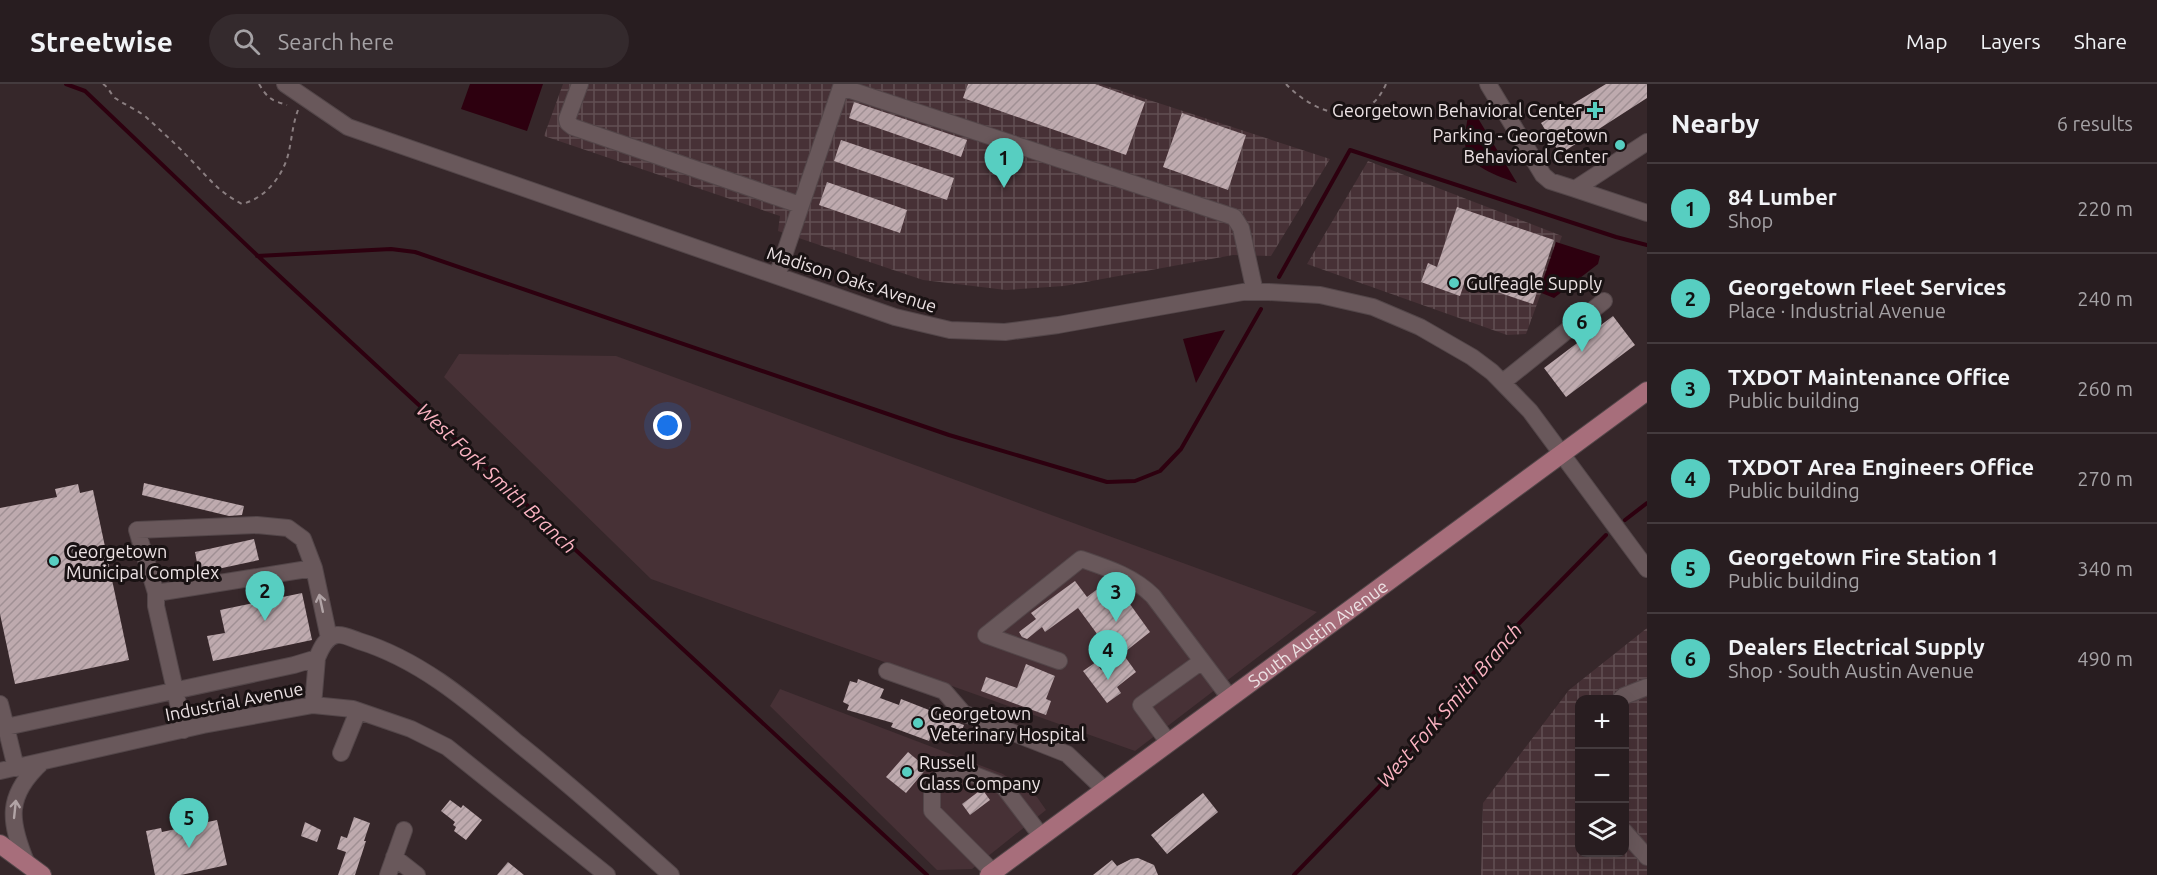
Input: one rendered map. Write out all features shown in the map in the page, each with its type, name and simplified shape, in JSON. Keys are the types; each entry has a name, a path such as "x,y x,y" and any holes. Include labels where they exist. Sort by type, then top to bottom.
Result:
{"main road":[{"name":"South Austin Avenue","path":"991,873 1647,391"},
{"path":"0,843 34,869"}],"street":[{"name":"Madison Oaks Avenue","path":"285,84 348,127 777,276 914,322 950,330 978,332 1032,330 1215,296 1255,292 1320,295 1348,300 1394,314 1465,352 1503,382 1530,411 1647,568"},
{"path":"580,84 567,119 573,127 800,205"},
{"path":"1488,84 1543,175 1550,181 1647,213"},
{"path":"777,276 835,86 1234,218 1241,228 1255,292"},
{"path":"1575,189 1647,142"},
{"path":"1503,382 1604,302"},
{"path":"184,730 156,606 156,593 137,530 257,525 288,528 303,539 314,567 330,638"},
{"path":"1059,660 986,635 1081,559 1119,572 1154,596 1230,698"},
{"path":"156,593 314,567"},
{"path":"313,705 317,658 320,649 330,638 339,634 374,645 452,688 578,792 671,875"},
{"path":"3,727 294,665 317,658"},
{"path":"1169,743 1141,705 1202,661"},
{"path":"887,671 944,690 963,713 1067,754 1105,790"},
{"path":"1627,695 1647,687"},
{"path":"0,704 8,770"},
{"name":"Industrial Avenue","path":"8,770 184,730 313,705 358,711 411,729 447,747 607,875"},
{"path":"341,753 358,711"},
{"path":"34,869 15,835 13,816 15,801 29,774 42,762"},
{"path":"991,873 932,811 932,783 959,769 1003,786 1042,837"},
{"path":"388,875 404,830"},
{"path":"1629,837 1647,857"},
{"path":"394,857 417,875"}],"path":[{"path":"103,84 119,101 134,107 145,117 190,159 215,187 242,204 254,201 264,194 287,162 297,111 301,105"},
{"path":"108,87 114,84"},
{"path":"259,84 264,94 270,99 291,106 297,111"},
{"path":"1286,84 1304,102 1342,114 1365,109 1374,102 1386,84"}],"shaded area":[{"path":"470,84 543,84 527,131 461,109"},
{"path":"563,84 1100,84 1330,159 1271,256 1233,255 1064,286 1006,290 923,280 778,231 780,216 544,136"},
{"path":"1470,105 1517,183 1484,169 1466,151 1466,128"},
{"path":"1368,161 1562,236 1526,334 1507,335 1307,264"},
{"path":"1556,242 1600,256 1598,264 1554,298 1539,292"},
{"path":"1225,330 1196,383 1183,339"},
{"path":"459,354 616,356 1317,612 1135,751 651,579 444,377"},
{"path":"1647,628 1647,875 1481,875 1483,803 1569,690"},
{"name":"Russell Glass Company","path":"780,689 1003,774 1037,797 1046,810 972,869 937,870 770,706"}],"building":[{"path":"968,84 1095,84 1145,102 1126,155 963,98"},
{"name":"Georgetown Behavioral Center","path":"1606,84 1647,84 1647,98 1560,154 1541,123"},
{"path":"854,102 967,140 961,157 849,118"},
{"path":"1182,113 1246,135 1228,190 1163,167"},
{"path":"841,140 954,178 947,200 834,161"},
{"path":"827,182 907,210 900,233 819,205"},
{"path":"1457,207 1554,240 1533,304 1465,281 1460,296 1421,282 1428,263 1437,267"},
{"path":"1613,316 1635,345 1566,397 1544,368"},
{"path":"144,483 244,506 242,515 229,516 142,495"},
{"name":"Georgetown Municipal Complex","path":"78,484 80,493 93,490 129,660 15,684 0,614 0,508 57,497 55,489"},
{"path":"254,539 259,560 199,573 195,552"},
{"path":"1075,581 1087,597 1100,587 1116,608 1127,600 1150,632 1126,651 1113,634 1103,642 1078,608 1045,632 1042,627 1027,639 1022,637 1019,632 1036,619 1031,613"},
{"path":"302,593 312,640 213,661 207,636 225,633 220,610"},
{"path":"1123,654 1136,672 1117,687 1121,693 1107,703 1083,671 1096,662 1101,670"},
{"path":"1026,664 1055,676 1046,699 1051,701 1046,715 981,691 986,677 1017,688"},
{"path":"858,679 884,689 880,698 899,705 901,699 929,710 930,707 946,713 945,718 964,725 959,738 940,731 939,735 932,733 929,741 891,727 893,723 847,710 849,705 843,702 850,681 857,683"},
{"name":"Russell Glass Company","path":"908,752 927,768 906,793 886,777"},
{"path":"982,789 990,800 970,815 962,804"},
{"path":"1203,793 1218,812 1167,854 1151,835"},
{"path":"450,800 461,808 463,805 482,820 466,840 454,831 455,822 441,811"},
{"path":"354,817 370,823 364,841 366,841 355,875 338,875 346,852 337,849 341,836 347,838"},
{"path":"217,820 227,865 181,875 155,875 146,831 161,828 162,832"},
{"path":"305,822 321,830 317,842 301,836"},
{"path":"1138,858 1154,865 1158,875 1093,875 1112,860 1117,866"},
{"path":"508,862 524,875 497,875"}],"waterway":[{"name":"West Fork Smith Branch","path":"66,84 85,91 260,258 927,875"},
{"path":"1279,277 1350,150 1616,237 1647,245"},
{"path":"257,256 391,249 415,252 949,435 1107,482 1135,481 1160,471 1181,449 1261,309"},
{"name":"West Fork Smith Branch","path":"1625,520 1647,503"},
{"name":"West Fork Smith Branch","path":"1294,875 1378,788 1492,651 1606,535"}],"place":[{"name":"Georgetown Behavioral Center","path":"1595,110"},
{"name":"Parking - Georgetown Behavioral Center","path":"1620,145"},
{"name":"84 Lumber","path":"1004,188"},
{"name":"Gulfeagle Supply","path":"1454,283"},
{"name":"Dealers Electrical Supply","path":"1582,352"},
{"name":"Georgetown Municipal Complex","path":"54,561"},
{"name":"Georgetown Fleet Services","path":"265,621"},
{"name":"TXDOT Maintenance Office","path":"1116,622"},
{"name":"TXDOT Area Engineers Office","path":"1108,680"},
{"name":"Georgetown Veterinary Hospital","path":"918,723"},
{"name":"Russell Glass Company","path":"907,772"},
{"name":"Georgetown Fire Station 1","path":"189,848"}]}
